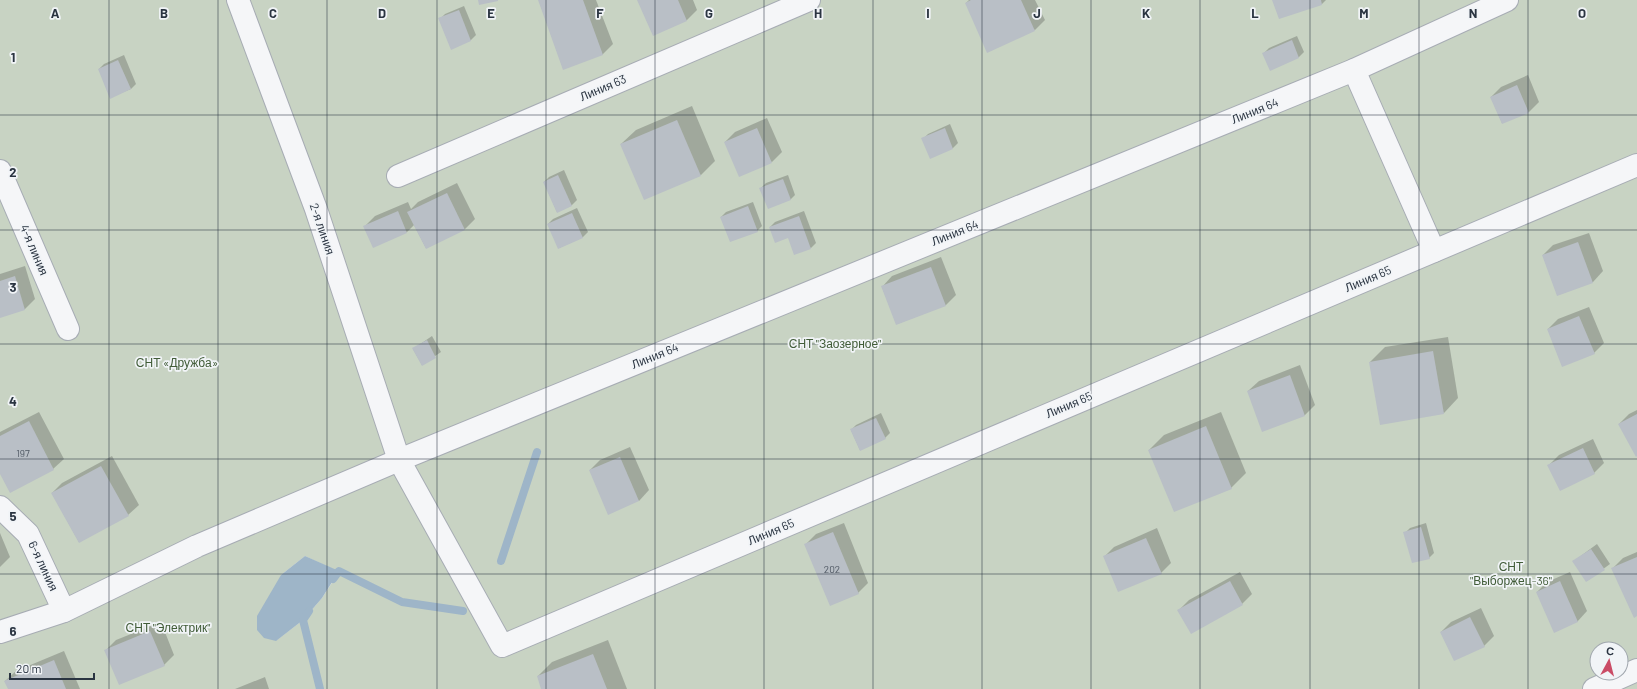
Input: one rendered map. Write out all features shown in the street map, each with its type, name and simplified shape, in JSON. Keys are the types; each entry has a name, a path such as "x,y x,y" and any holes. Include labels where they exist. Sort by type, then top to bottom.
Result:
{"street":[{"name":"2-я линия","path":"238,0 316,208 399,460 502,646"},
{"name":"Линия 63","path":"398,176 809,0"},
{"name":"Линия 64","path":"0,632 64,611 197,546 399,460 1354,70 1507,0"},
{"path":"1354,70 1434,251"},
{"name":"Линия 65","path":"502,646 1637,165"},
{"name":"4-я линия","path":"0,171 68,329"},
{"name":"6-я линия","path":"0,507 28,534 64,611"},
{"path":"1594,689 1637,670"}],"green space":[{"name":"СНТ \"Заозерное\"","path":"0,0 1637,0 1637,689 0,689","holes":["305,556 339,572 322,598 303,620 277,640 281,575"]}],"water":[{"path":"305,556 339,571 322,598 303,620 276,641 264,638 257,630 257,616 281,575"}],"building":[{"path":"478,0 498,0 498,1 479,5"},
{"path":"538,0 583,0 603,55 563,70"},
{"path":"637,0 678,0 687,21 653,36"},
{"path":"971,0 1021,0 1035,31 987,53 965,3"},
{"path":"1272,0 1321,0 1322,5 1279,19"},
{"path":"459,10 471,41 451,50 438,18"},
{"path":"1292,40 1299,58 1270,71 1262,53"},
{"path":"118,60 131,89 110,99 98,69"},
{"path":"1517,85 1529,113 1502,124 1490,97"},
{"path":"677,120 701,176 644,200 620,144"},
{"path":"757,128 772,163 739,177 724,142"},
{"path":"945,128 953,149 930,159 921,138"},
{"path":"558,175 572,206 557,213 543,182"},
{"path":"783,179 791,200 768,209 759,188"},
{"path":"447,193 465,230 426,249 407,212"},
{"path":"748,206 758,232 730,242 720,217"},
{"path":"398,211 407,233 373,248 363,226"},
{"path":"572,213 583,238 558,249 547,224"},
{"path":"799,216 811,249 794,255 788,238 775,243 769,227"},
{"path":"1578,242 1593,283 1557,296 1542,255"},
{"path":"931,267 946,306 896,325 881,286"},
{"path":"15,276 25,310 0,318 0,281"},
{"path":"1579,316 1595,354 1562,367 1547,329"},
{"path":"427,340 436,358 422,366 412,348"},
{"path":"1433,351 1444,414 1380,425 1369,362"},
{"path":"1290,375 1305,416 1262,432 1247,391"},
{"path":"1637,414 1637,456 1636,457 1618,424"},
{"path":"876,418 886,439 860,451 850,429"},
{"path":"29,421 54,470 10,493 0,474 0,436"},
{"path":"1206,426 1232,489 1174,512 1148,450"},
{"path":"1583,448 1595,474 1560,491 1547,465"},
{"path":"620,457 639,501 608,515 589,470"},
{"path":"101,466 129,516 79,543 51,493"},
{"path":"1421,527 1430,559 1412,563 1403,532"},
{"path":"833,532 859,594 830,606 804,544"},
{"path":"1146,538 1162,574 1118,592 1103,556"},
{"path":"1591,549 1605,570 1586,582 1572,561"},
{"path":"1637,557 1637,616 1634,618 1611,568"},
{"path":"1230,581 1243,605 1191,634 1177,610"},
{"path":"1560,581 1578,622 1554,633 1536,592"},
{"path":"1470,617 1485,647 1454,661 1440,632"},
{"path":"150,631 165,666 119,685 104,650"},
{"path":"593,654 607,689 541,689 537,676"},
{"path":"54,660 66,689 8,689 4,681"}],"waterway":[{"path":"501,561 537,452"},
{"path":"333,579 339,571 402,602 463,611"},
{"path":"309,611 303,620 320,689"}],"park label":[{"name":"СНТ «Дружба»","path":"177,363"},
{"name":"СНТ \"Выборжец-36\"","path":"1511,574"},
{"name":"СНТ \"Электрик\"","path":"168,628"}]}
